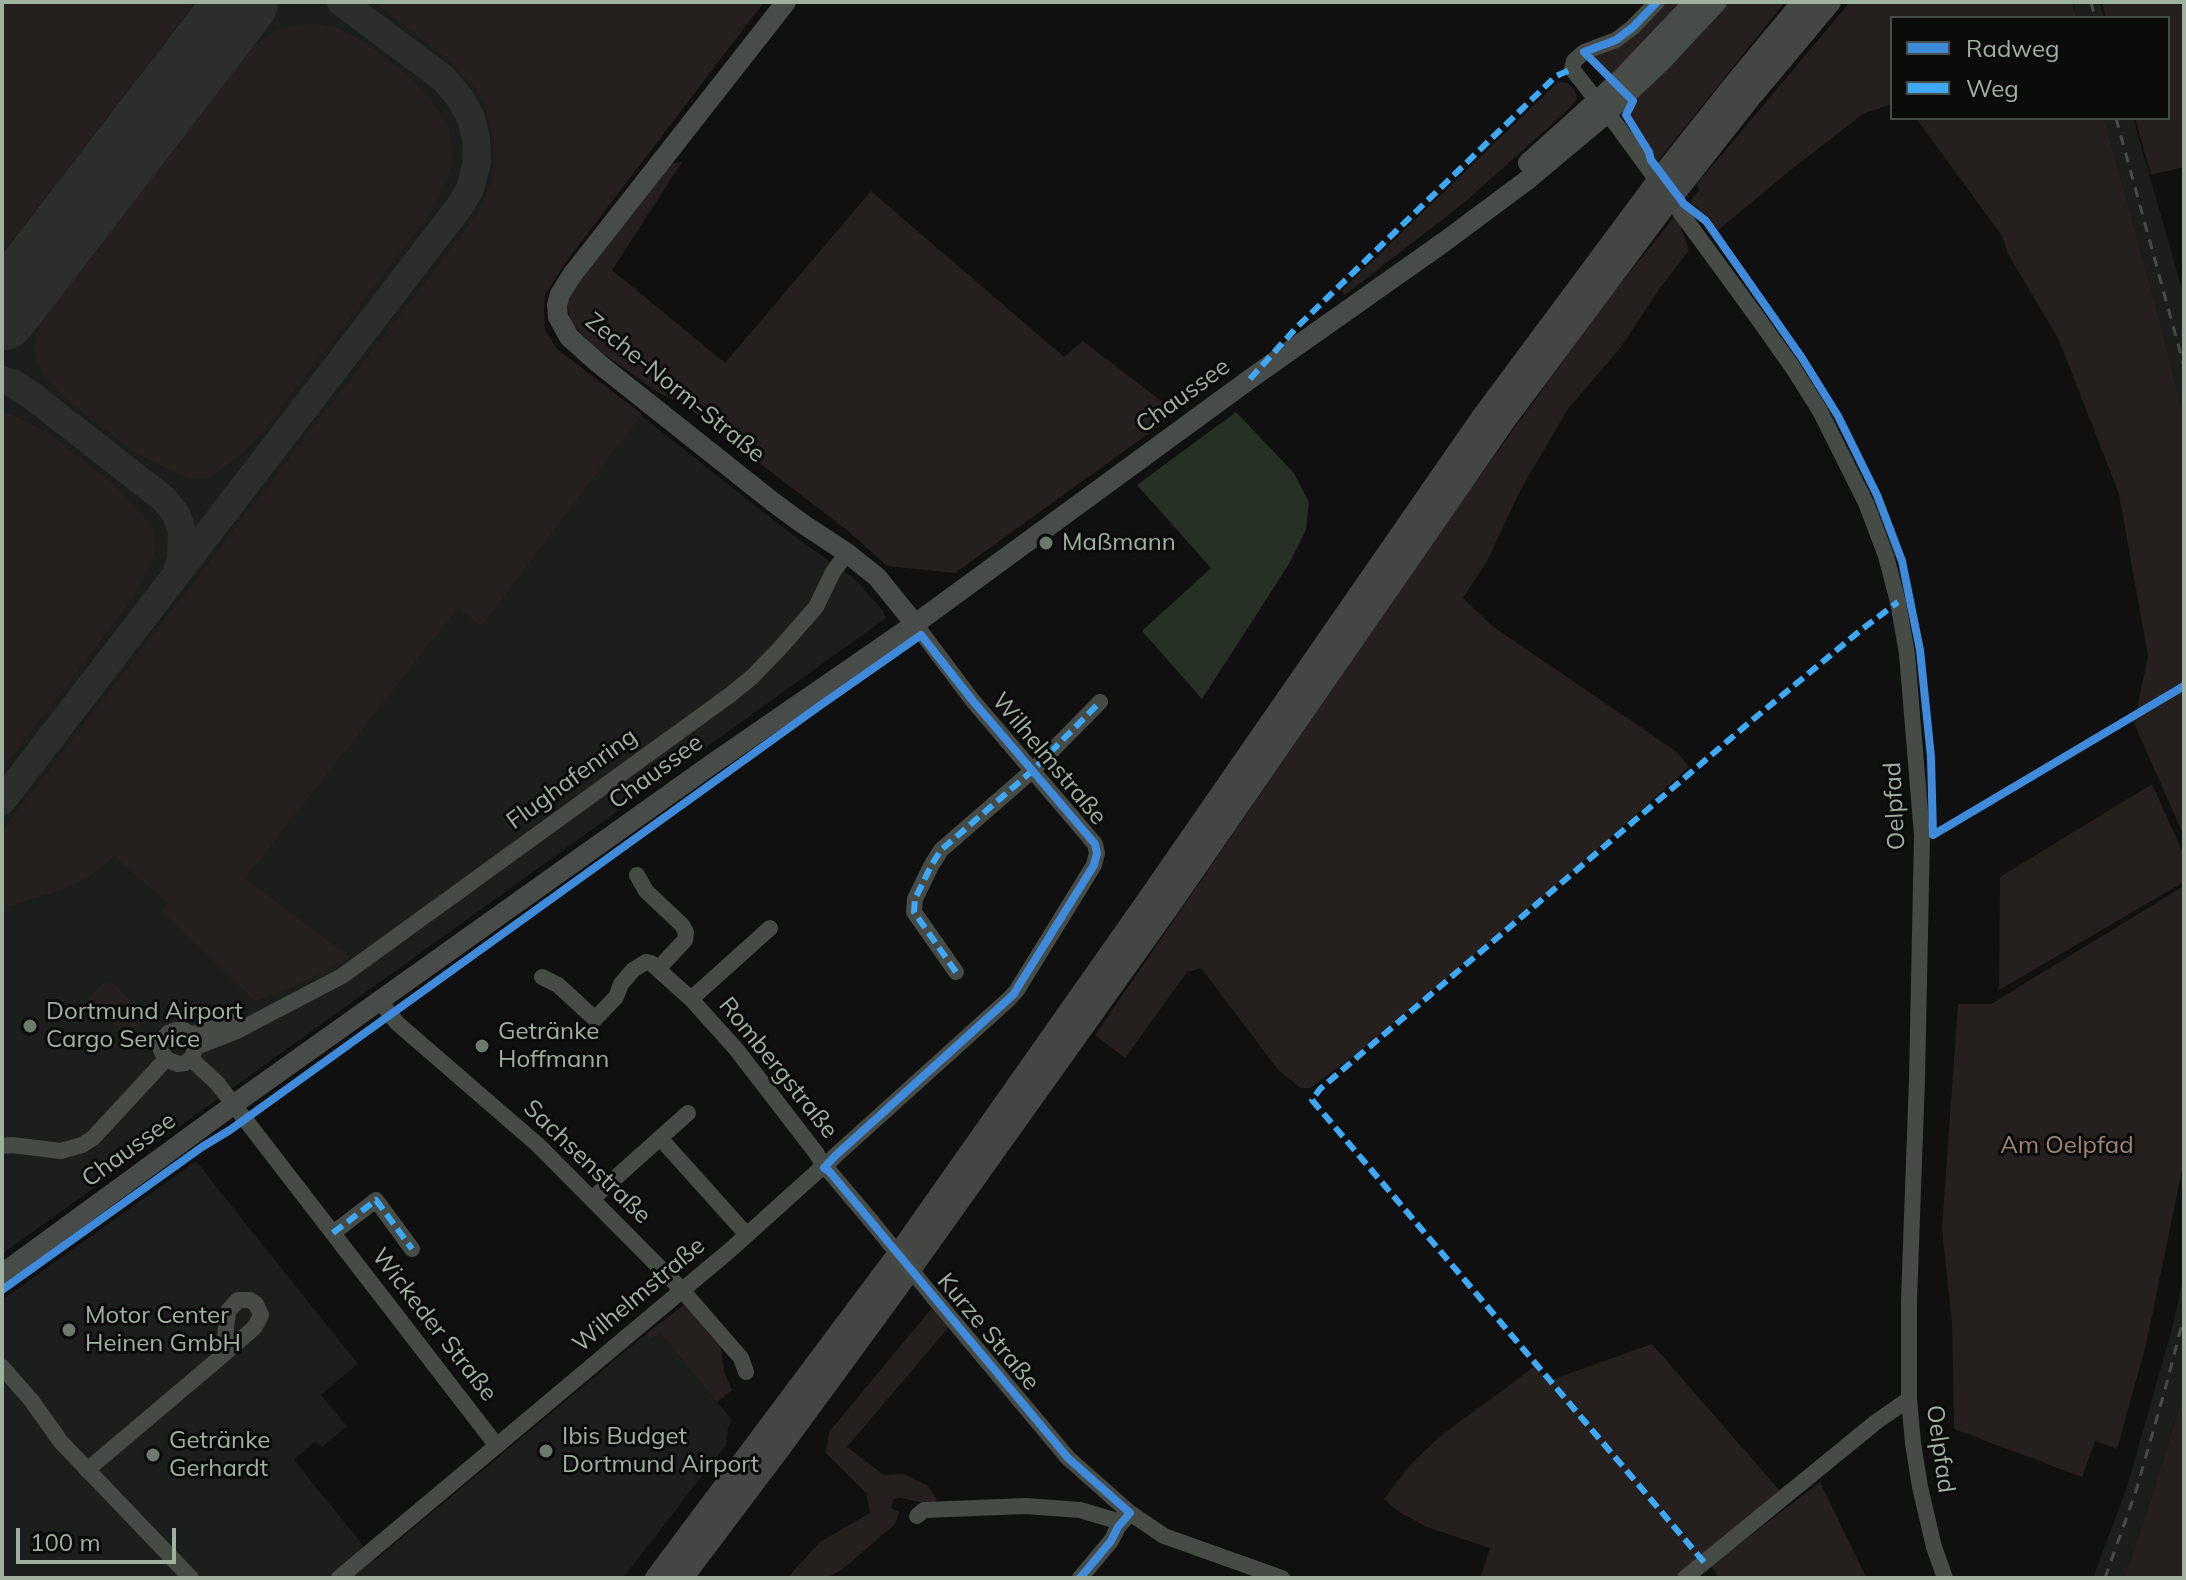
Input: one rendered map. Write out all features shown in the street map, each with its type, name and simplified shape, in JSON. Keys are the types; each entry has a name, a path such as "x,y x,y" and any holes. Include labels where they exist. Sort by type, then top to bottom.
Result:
{"highway":[{"path":"1671,181 1734,85 1803,2"},
{"path":"656,1578 905,1245 1483,416 1671,181 1830,2"},
{"path":"682,1578 889,1299 1169,906 1657,199"}],"main road":[{"name":"Zeche-Norm-Straße","path":"786,2 565,285 557,305 558,317 569,337 598,363 773,502 877,577 915,624"},
{"path":"1601,108 1620,80 1694,2"},
{"path":"1601,108 1662,61 1717,2"},
{"name":"Chaussee","path":"2,1274 233,1105 712,764 915,624 1341,314 1601,108"}],"street":[{"name":"Oelpfad","path":"1657,2 1616,40 1584,52 1574,61 1572,69 1754,313 1820,411 1866,503 1886,556 1898,602 1907,654 1922,835 1908,1325 1909,1399 1920,1487 1945,1578"},
{"name":"Flughafenring","path":"192,1047 184,1030 176,1030 168,1033 162,1041 161,1050 166,1059 178,1064 192,1047 319,990 730,695 752,677 816,607 833,572 847,553"},
{"name":"Wilhelmstraße","path":"339,1578 747,1235 1013,995 1094,865 1097,853 1095,844 973,701 915,624"},
{"path":"956,972 914,912 915,899 941,850 1032,771 1100,702"},
{"path":"542,977 558,985 595,1019 616,997 624,980 636,966 648,962 658,969 685,940 686,932 646,891 637,875"},
{"name":"Rombergstraße","path":"691,999 770,928"},
{"name":"Rombergstraße","path":"658,969 691,999 736,1049 817,1154 824,1168"},
{"name":"Sachsenstraße","path":"380,1001 397,1023 497,1108 682,1290 741,1358 746,1372"},
{"path":"192,1047 233,1105"},
{"name":"Flughafenring","path":"2,1146 61,1151 82,1145 93,1138 166,1059"},
{"name":"Wickeder Straße","path":"233,1105 497,1446"},
{"path":"592,1199 688,1113"},
{"path":"660,1138 747,1235"},
{"name":"Kurze Straße","path":"824,1168 1068,1458 1130,1513 1164,1536 1282,1578"},
{"name":"Wickeder Straße","path":"333,1233 376,1200 412,1249"},
{"path":"87,1470 223,1355"},
{"path":"2,1367 61,1442 191,1578"},
{"path":"1685,1578 1876,1422 1909,1399"},
{"path":"917,1516 924,1510 1026,1506 1080,1510 1117,1521 1130,1513"},
{"path":"1080,1578 1130,1513"}],"shaded area":[{"path":"2,2 757,2 611,190 538,302 548,342 790,533 856,580 886,618 2,1254"},
{"path":"2073,2 2100,2 2104,16 2076,16"},
{"path":"2105,120 2134,120 2184,296 2184,418"},
{"path":"1236,412 1294,473 1309,502 1306,530 1289,564 1202,699 1142,631 1211,568 1137,485"},
{"path":"196,1161 358,1364 321,1395 347,1426 322,1447 316,1441 294,1460 375,1560 646,1334 651,1340 659,1332 732,1420 726,1445 623,1578 2,1578 2,1300"},
{"path":"2184,1274 2184,1390 2124,1578 2093,1578 2127,1487 2173,1325"}],"green space":[{"path":"2,2 195,2 2,253"},
{"path":"374,2 764,2 566,262 545,295 545,330 557,349 642,414 481,626 458,607 245,878 349,957 321,974 255,1001 163,912 166,902 115,856 86,879 9,906 2,913 2,831 479,212 491,183 495,161 493,133 484,103 476,89 451,62"},
{"path":"1667,2 1684,2 1612,74 1594,57 1621,46"},
{"path":"1729,2 1785,2 1657,162 1631,116 1636,103 1633,94"},
{"path":"1850,2 2072,2 2076,16 1890,16 1890,105 1863,114 1717,231 1710,218 1690,202 1699,190 1697,184"},
{"path":"2102,2 2184,2 2184,167 2151,175 2136,120 2170,120 2170,16 2106,16"},
{"path":"314,23 335,27 363,41 404,72 425,94 445,119 449,131 453,147 448,176 427,218 260,435 211,477 197,479 179,475 136,453 70,403 37,364 36,336 40,323 253,47 282,28"},
{"path":"1558,82 1567,83 1574,89 1577,97 1570,108 1465,202 1345,295 1341,291"},
{"path":"1917,120 2105,120 2184,418 2184,836 2134,723 2148,656 2119,494 2059,340 2007,252 2002,236"},
{"path":"682,162 612,270 725,363 871,191 1064,357 1083,341 1177,413 955,573 887,566 848,531 685,406 654,390 597,349 571,323 567,305 573,287 667,164"},
{"path":"1675,216 1689,250 1621,347 1568,409 1521,489 1487,561 1463,598 1492,626 1677,752 1689,767 1441,983 1358,1053 1310,1088 1301,1088 1279,1071 1201,968 1187,972 1125,1058 1095,1035 1459,505 1605,303"},
{"path":"2,412 48,433 110,481 148,522 153,532 155,551 127,606 2,770"},
{"path":"2152,784 2184,855 2184,882 1999,990 2000,877"},
{"name":"Am Oelpfad","path":"2184,886 2184,1160 2146,1345 2117,1449 2095,1441 2082,1477 1954,1429 1952,1323 1942,1229 1958,1004 1991,1004"},
{"path":"109,982 142,1013 141,1023 129,1036 88,999 102,984"},
{"path":"684,1305 721,1348 724,1372 732,1390 717,1402 660,1333 650,1340 646,1334"},
{"path":"932,1308 948,1328 847,1447 884,1475 904,1474 927,1485 937,1499 933,1505 894,1499 891,1508 899,1512 895,1524 843,1569 826,1578 787,1578 820,1542 870,1513 866,1493 826,1453 829,1432"},
{"path":"1652,1344 1781,1492 1674,1578 1480,1578 1490,1548 1427,1527 1399,1512 1384,1499 1410,1465 1438,1438 1535,1366 1548,1381"},
{"path":"2184,1390 2184,1578 2124,1578 2152,1496"},
{"path":"1820,1482 1866,1577 1720,1578 1711,1566"}],"taxiway":[{"path":"221,29 241,10 256,2"},
{"path":"2,801 470,189 477,162 476,139 471,118 460,98 443,78 341,2"},
{"path":"2,380 31,395 164,499 176,514 182,531 181,560 177,571"}],"runway":[{"path":"2,314 242,2"}],"railway":[{"path":"2091,2 2094,16"},
{"path":"2117,120 2184,366"},
{"path":"2105,1578 2136,1491 2184,1316"}],"marked path":[{"path":"1250,379 1296,328 1556,76 1572,69"},
{"path":"1704,1562 1312,1100 1320,1089 1750,722 1898,602"},
{"path":"956,972 914,912 915,899 931,866 941,850 1032,771 1100,702"},
{"path":"333,1233 376,1200 412,1249"}],"cycle path":[{"path":"1657,2 1616,40 1584,52 1633,101 1626,115 1651,160 1684,204 1706,221 1802,358 1838,416 1877,495 1902,561 1920,650 1931,757 1933,835 2184,686"},
{"path":"2,1290 921,635 1095,844 1097,853 1094,865 1013,995 824,1168 1068,1458 1130,1513 1080,1578"}],"place":[{"name":"Maßmann","path":"1046,543"},
{"name":"Dortmund Airport Cargo Service","path":"30,1026"},
{"name":"Getränke Hoffmann","path":"482,1046"},
{"name":"Motor Center Heinen GmbH","path":"69,1330"},
{"name":"Ibis Budget Dortmund Airport","path":"546,1451"},
{"name":"Getränke Gerhardt","path":"153,1455"}]}
